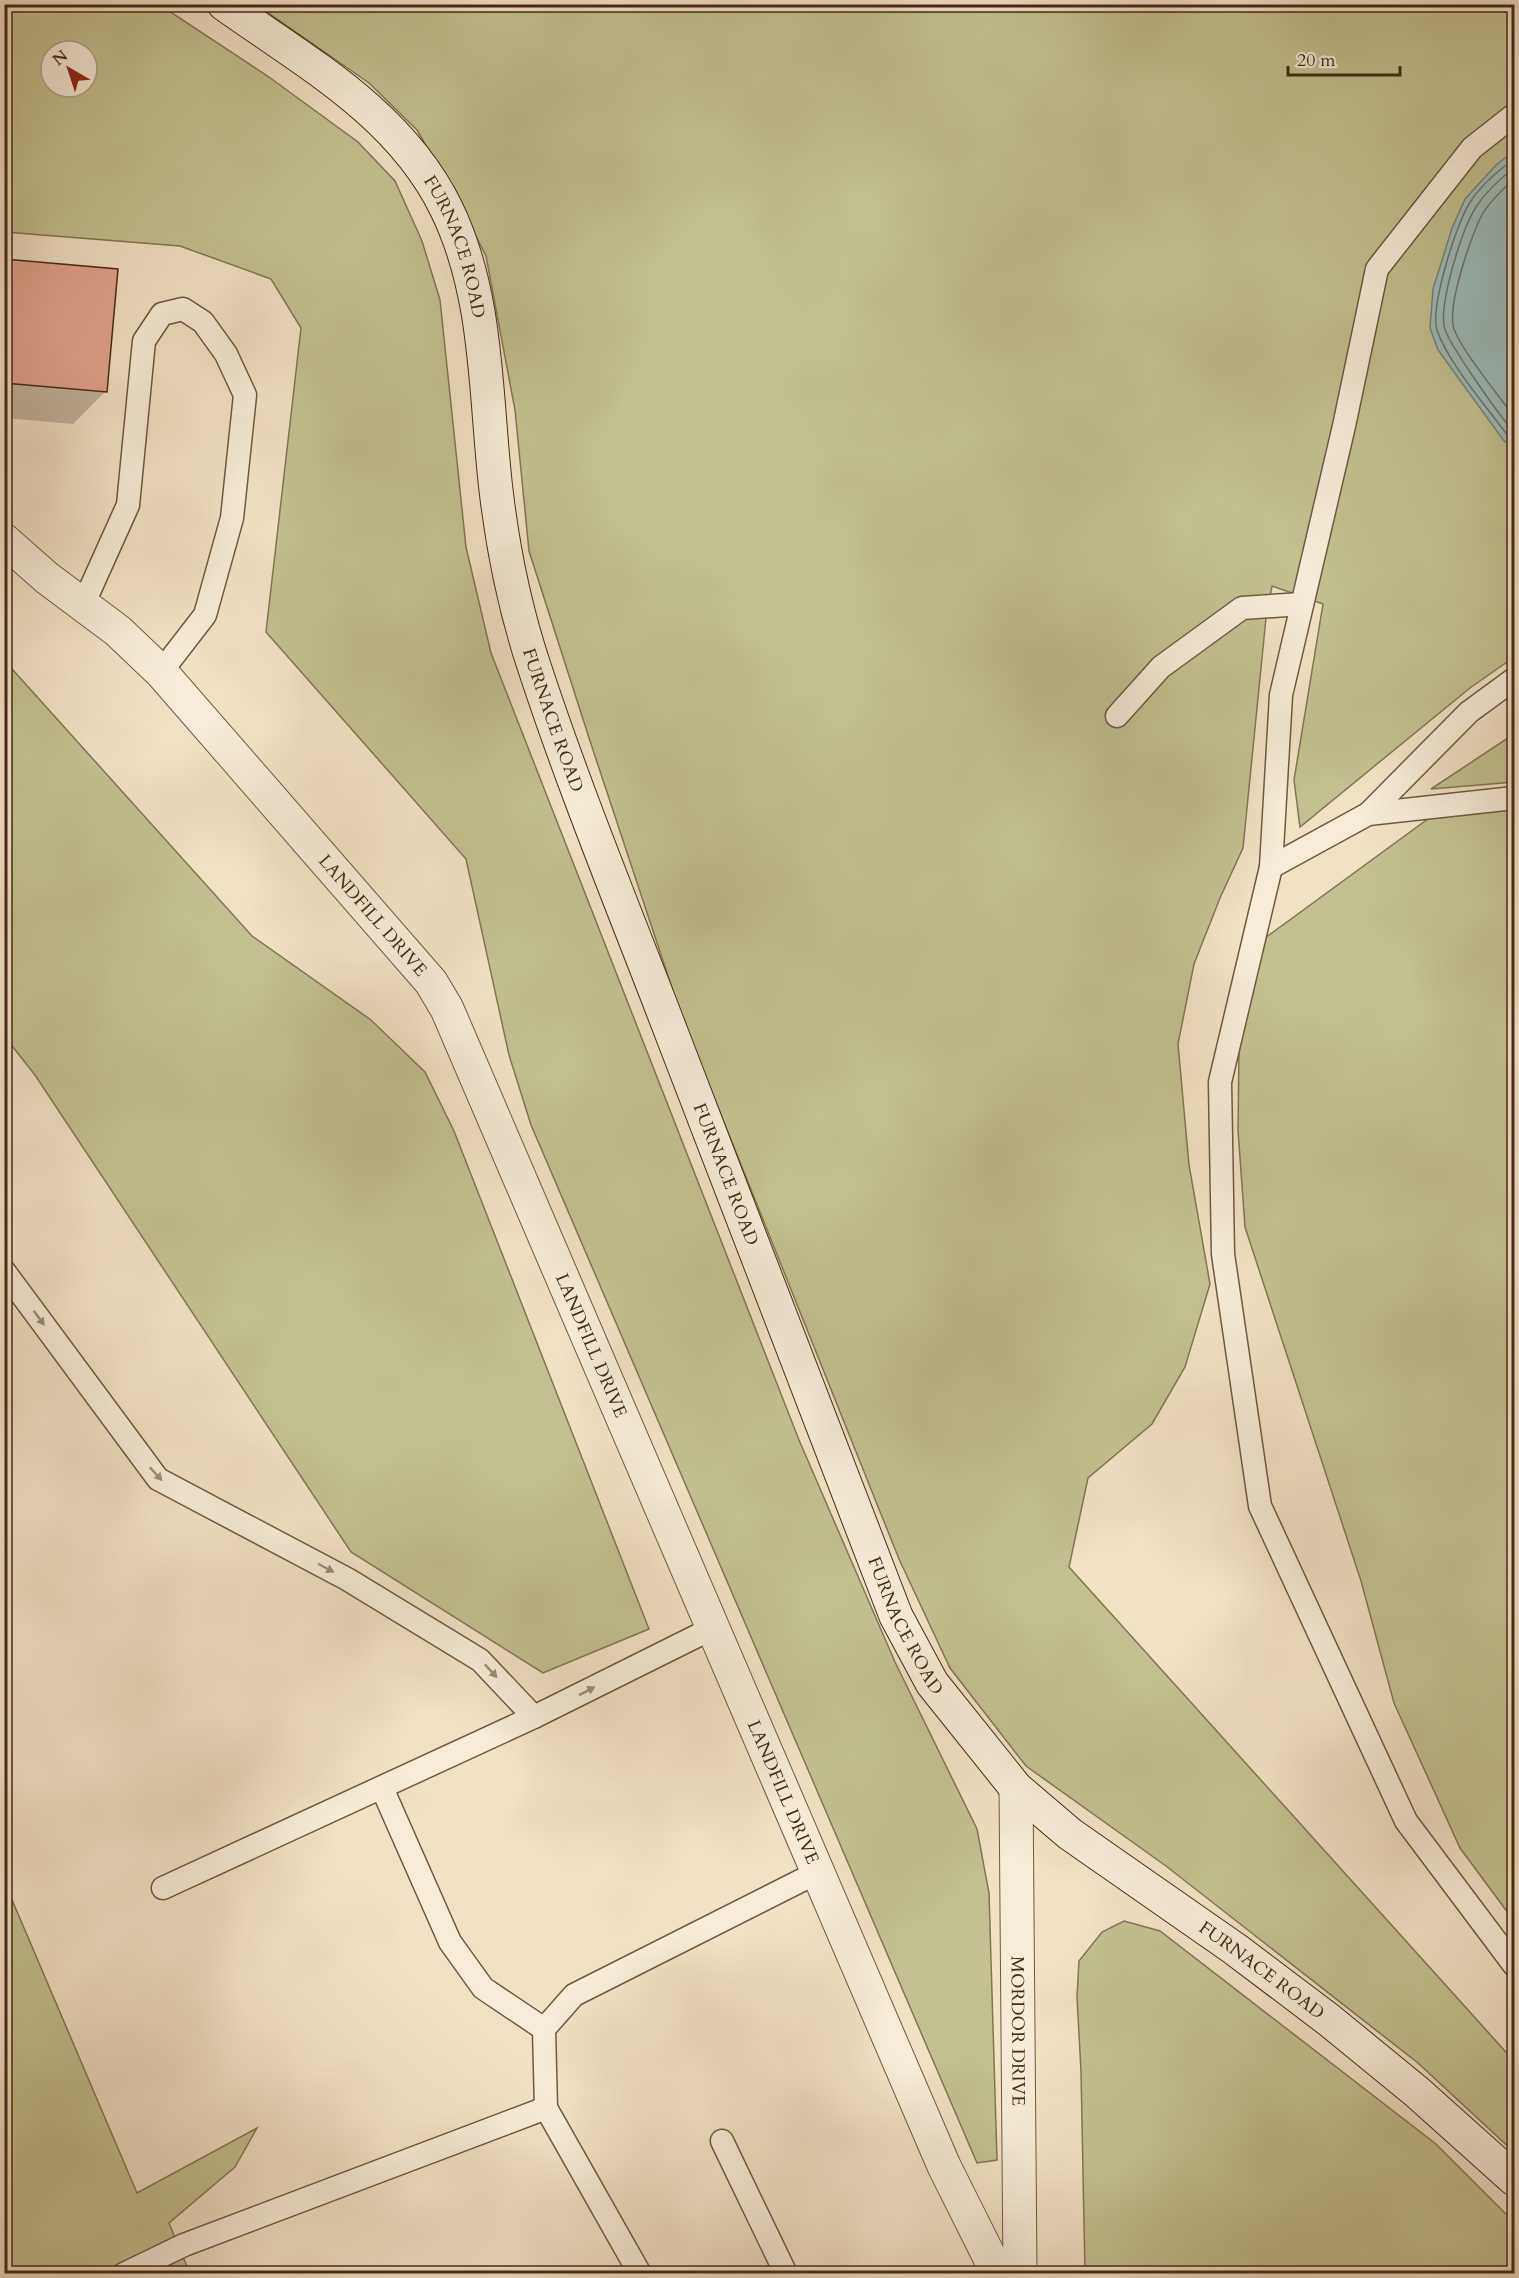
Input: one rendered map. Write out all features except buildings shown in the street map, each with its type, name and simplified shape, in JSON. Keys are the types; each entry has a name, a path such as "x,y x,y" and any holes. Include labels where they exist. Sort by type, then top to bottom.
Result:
{"main road":[{"name":"FURNACE ROAD","path":"224,4 345,89 371,110 400,138 428,175 447,210 464,252 479,318 496,494 511,584 542,687 598,841 896,1617 932,1683 1016,1788 1070,1834 1235,1949 1329,2020 1417,2092 1515,2179"},
{"name":"LANDFILL DRIVE","path":"4,540 47,578 118,631 161,672 431,982 447,1009 948,2176 998,2274"},
{"name":"MORDOR DRIVE","path":"1016,1788 1020,2274"}],"lane":[{"path":"1515,115 1472,148 1377,269 1344,426 1281,695 1270,867 1220,1082 1223,1254 1260,1506 1406,1821 1515,1965"},
{"path":"84,605 128,505 144,341 162,314 183,309 203,322 226,354 245,395 232,518 205,615 161,672"},
{"path":"1117,716 1161,667 1242,608 1302,604"},
{"path":"1270,867 1368,814 1468,712 1515,679"},
{"path":"1368,814 1515,798"},
{"path":"4,1271 158,1479 347,1579 480,1660 534,1717"},
{"path":"163,1888 534,1717 713,1628"},
{"path":"382,1788 450,1942 483,1988 544,2029"},
{"path":"640,2274 546,2108 544,2029 574,1995 818,1872"},
{"path":"124,2274 184,2245 546,2108"},
{"path":"722,2141 786,2274"}],"shaded area":[{"path":"4,5 160,5 269,77 358,142 395,181 422,241 440,300 466,547 491,653 799,1440 895,1662 977,1829 989,1893 997,2160 977,2163 531,1125 509,1055 466,859 266,632 301,328 271,279 180,246 5,232"},
{"path":"257,5 1514,5 1514,657 1470,688 1300,827 1294,780 1323,604 1272,586 1266,618 1243,848 1194,964 1178,1044 1189,1165 1210,1284 1185,1367 1152,1424 1088,1478 1069,1567 1514,2061 1514,2152 1418,2063 1166,1866 1026,1766 950,1668 899,1559 681,1015 591,744 529,551 515,410 486,256 455,195 417,130 369,83"},
{"path":"4,660 252,936 371,1020 425,1072 454,1131 649,1629 543,1673 351,1552 35,1075 5,1037"},
{"path":"1514,734 1514,782 1431,789"},
{"path":"1514,809 1514,1921 1460,1848 1394,1703 1361,1581 1245,1227 1238,1130 1239,1051 1265,938 1432,816"},
{"path":"4,1881 137,2193 257,2128 235,2167 169,2223 188,2269 192,2273 5,2273"},
{"path":"1124,1921 1160,1931 1436,2144 1514,2222 1514,2273 1085,2273 1081,2071 1077,1997 1079,1961 1102,1932"}],"water":[{"path":"1514,151 1514,447 1504,441 1438,350 1430,328 1433,289 1452,228 1465,199 1496,165"}]}
